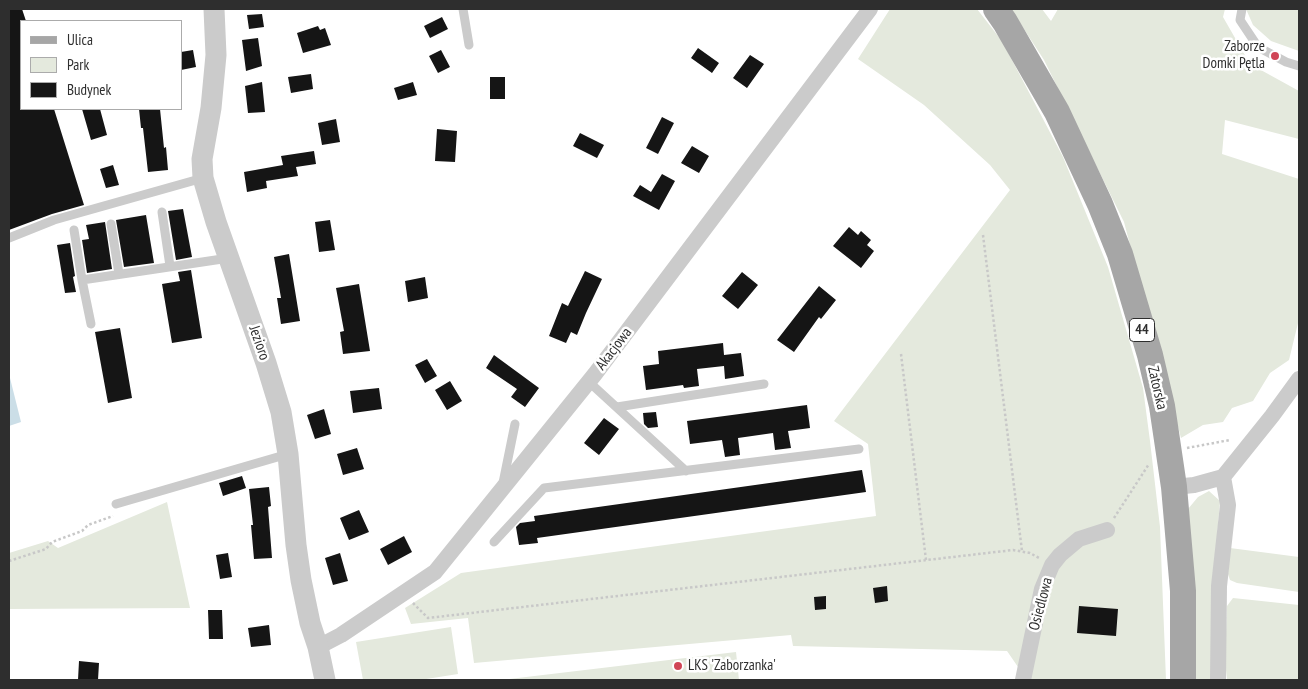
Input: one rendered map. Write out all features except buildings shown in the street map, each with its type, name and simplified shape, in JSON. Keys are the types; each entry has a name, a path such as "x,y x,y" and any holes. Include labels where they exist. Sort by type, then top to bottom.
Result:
{"main road":[{"name":"Zatorska","path":"996,9 1057,112 1100,204 1120,254 1150,355 1162,406 1174,487 1183,591 1184,680"}],"street":[{"name":"Jezioro","path":"214,9 216,55 211,108 202,159 202,178 281,412 288,454 301,580 325,680"},
{"name":"Akacjowa","path":"318,647 341,635 435,572 589,382 870,9"},
{"path":"1174,487 1194,485 1222,478 1299,379"},
{"path":"1218,680 1219,586 1228,505 1222,478"},
{"name":"Osiedlowa","path":"1023,680 1042,589 1052,566 1060,555 1079,539 1107,530"}],"lane":[{"path":"463,9 469,44"},
{"path":"1242,9 1240,20 1258,47 1286,62 1299,66"},
{"path":"9,238 54,220 202,178"},
{"path":"162,212 170,266"},
{"path":"111,224 118,274"},
{"path":"74,230 91,324"},
{"path":"82,280 229,258"},
{"path":"589,382 686,471"},
{"path":"617,407 764,384"},
{"path":"502,491 515,424"},
{"path":"494,542 544,488 859,450"},
{"path":"116,504 288,454"}],"path":[{"path":"983,235 1022,552"},
{"path":"901,354 926,560"},
{"path":"1179,450 1230,440"},
{"path":"1107,530 1150,464"},
{"path":"405,592 428,618 1013,550 1030,553 1052,566"}],"green space":[{"path":"890,9 977,9 1002,41 1063,157 1108,267 1143,388 1160,527 1166,680 1027,680 1007,651 793,646 791,635 474,663 468,618 411,624 405,608 461,573 876,516 868,444 834,421 1010,190 990,165 924,105 858,59"},
{"path":"1011,9 1042,9 1051,21 1058,9 1225,9 1223,17 1250,64 1299,91 1299,139 1225,120 1222,154 1299,179 1299,319 1289,360 1270,373 1253,401 1232,408 1223,422 1203,425 1181,438 1124,222 1044,60"},
{"path":"1246,9 1299,9 1299,51 1271,41 1253,25"},
{"path":"1209,491 1220,501 1213,586 1212,680 1195,680 1188,509 1198,497"},
{"path":"167,502 190,608 9,609 9,553 48,541 58,548"},
{"path":"1230,548 1299,557 1299,592 1237,583 1230,580 1228,574"},
{"path":"1233,598 1299,605 1299,680 1227,680 1225,660 1227,606"},
{"path":"451,627 458,674 420,680 363,680 356,642"},
{"name":"LKS 'Zaborzanka'","path":"736,652 739,680 501,680"}],"shaded area":[{"path":"9,374 21,422 9,426"}],"place":[{"name":"Zaborze Domki Pętla","path":"1275,56"},
{"name":"LKS 'Zaborzanka'","path":"678,666"}]}
